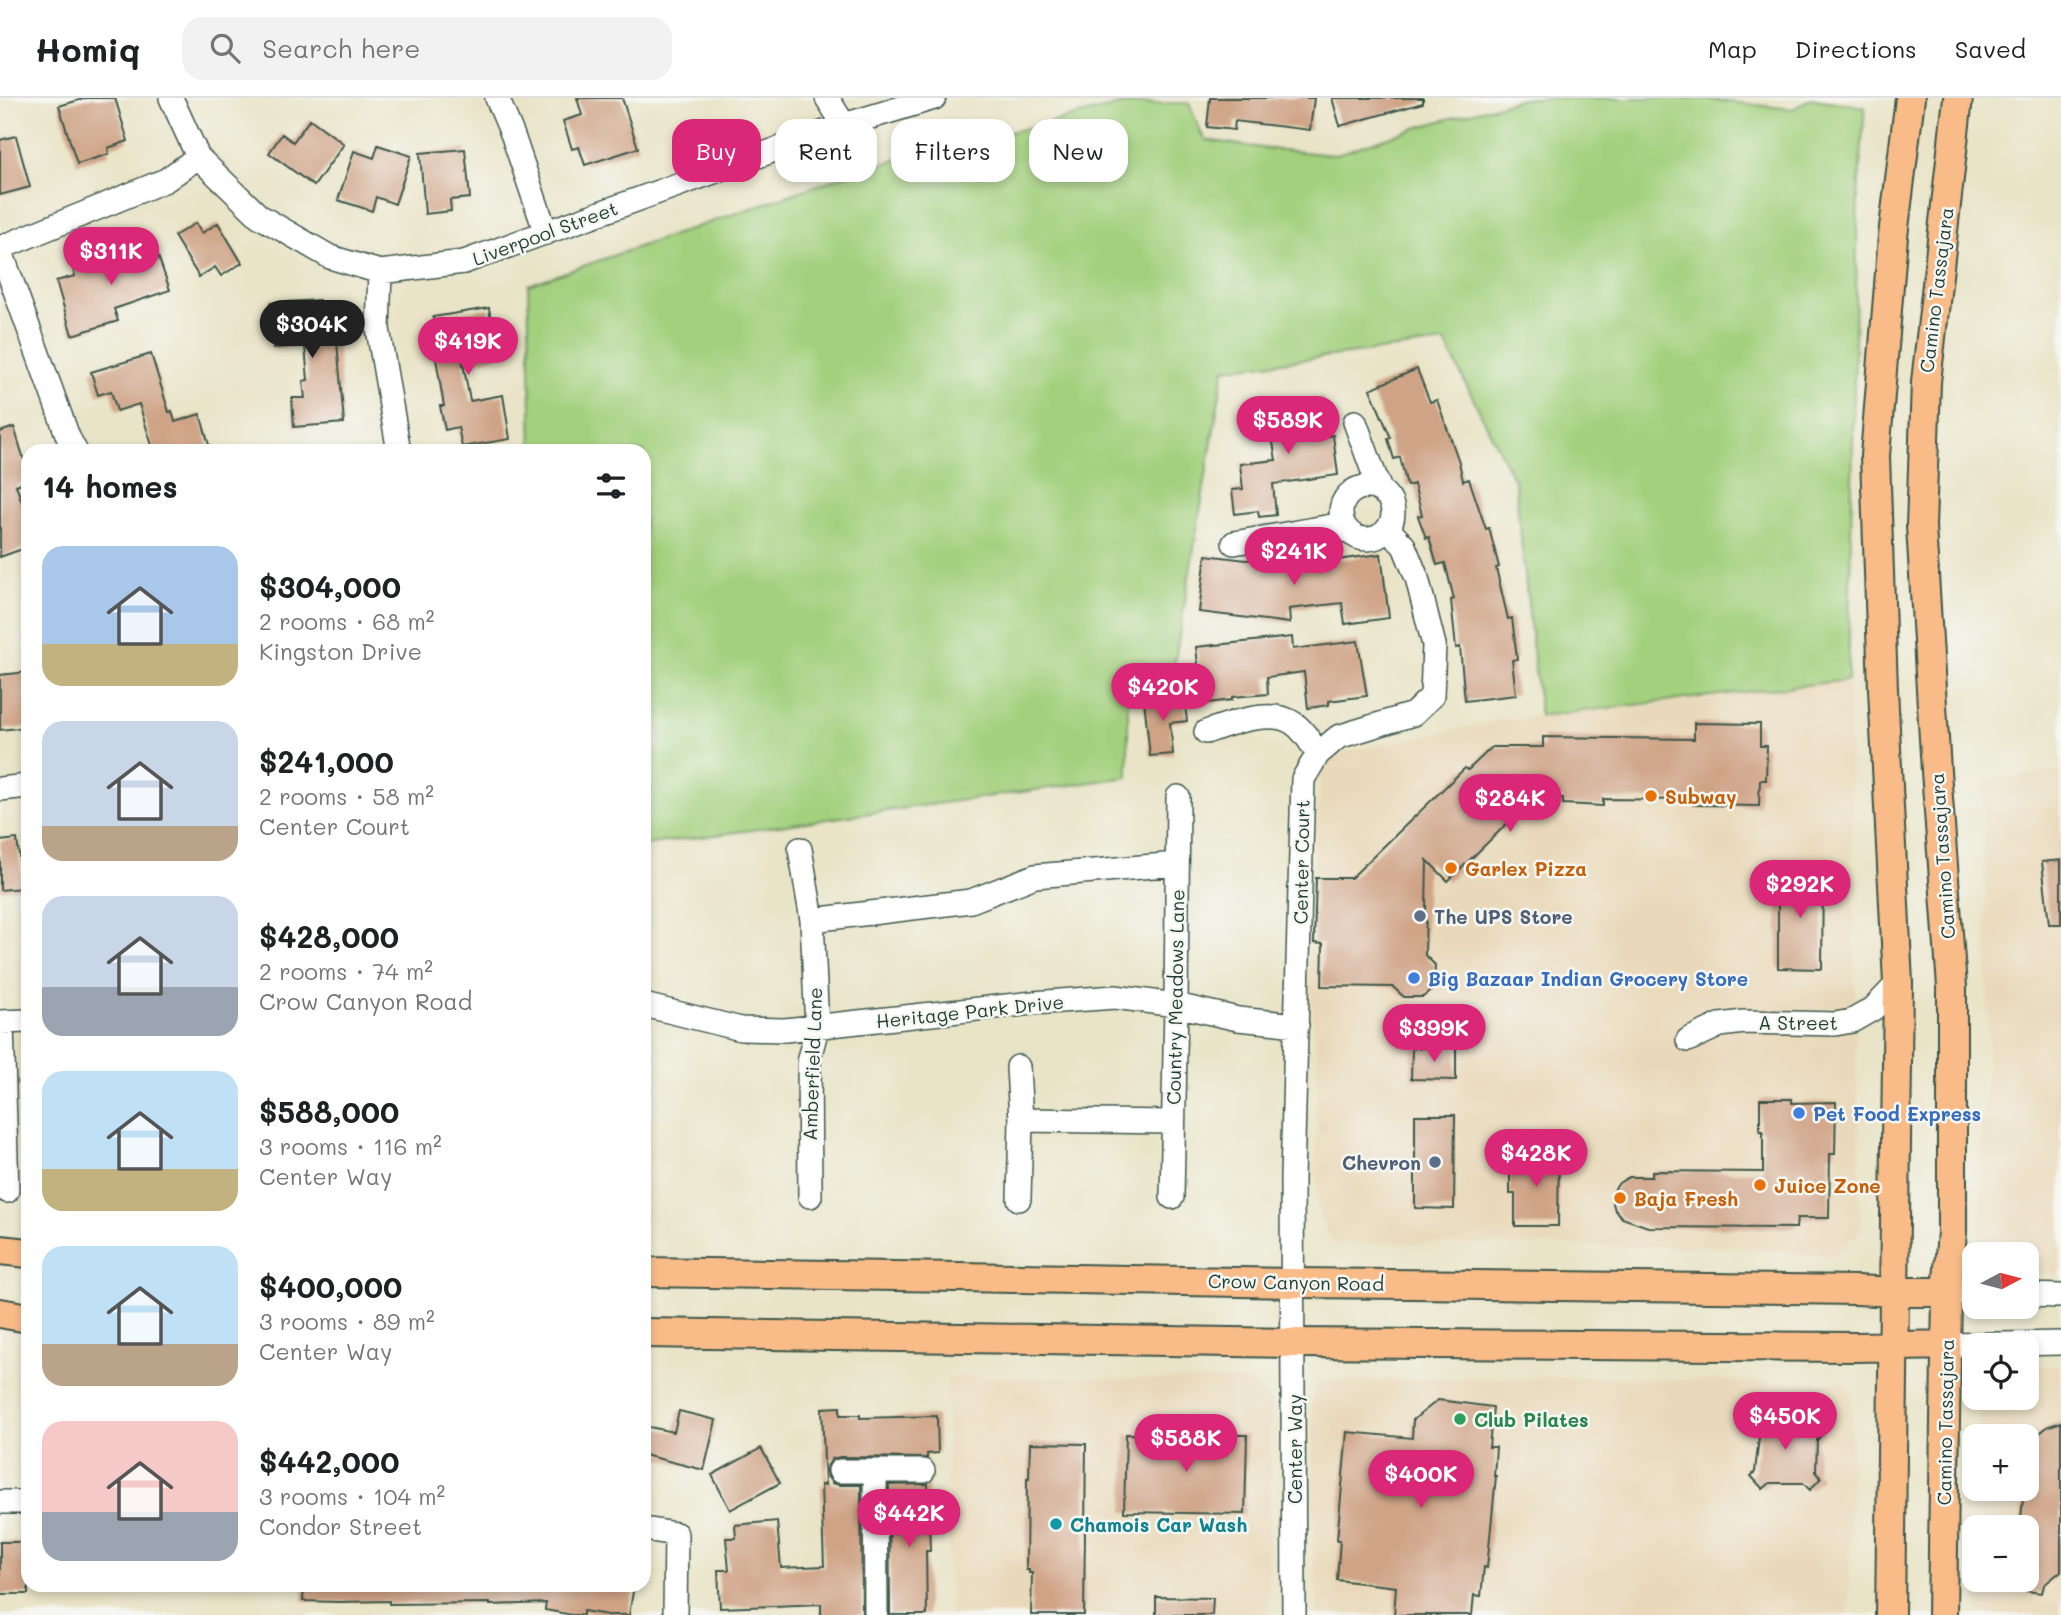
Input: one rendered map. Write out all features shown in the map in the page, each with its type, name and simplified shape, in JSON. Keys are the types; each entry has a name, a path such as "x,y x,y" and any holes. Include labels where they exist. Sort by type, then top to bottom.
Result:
{"main road":[{"path":"1890,1615 1898,983 1884,715 1875,456 1894,236 1910,98"},
{"name":"Camino Tassajara","path":"1942,1615 1946,1345 1961,1292 1952,1231 1952,987 1921,526 1926,382 1958,98"},
{"path":"0,1250 21,1252"},
{"name":"Crow Canyon Road","path":"651,1272 1961,1292"},
{"path":"0,1313 21,1317"},
{"path":"651,1333 1294,1343 1892,1347 1946,1345"}],"street":[{"name":"Liverpool Street","path":"171,98 198,157 259,216 330,257 380,272 464,262 775,150"},
{"path":"497,98 546,233"},
{"path":"827,98 840,119"},
{"name":"Liverpool Street","path":"864,119 934,98"},
{"path":"72,444 0,249 166,180 198,157"},
{"path":"380,272 378,329 398,444"},
{"path":"1355,422 1380,490"},
{"path":"1358,488 1380,490 1388,497 1392,518 1388,528 1380,536 1359,538 1350,533 1343,524 1343,503 1349,494 1358,488"},
{"path":"1234,542 1343,524"},
{"name":"Center Court","path":"1294,1283 1292,1179 1303,779 1318,754 1338,737 1413,714 1432,696 1434,645 1421,592 1404,546 1388,528"},
{"path":"1206,732 1238,720 1273,717 1292,721 1318,754"},
{"path":"0,789 21,787"},
{"name":"Country Meadows Lane","path":"1172,1196 1178,797"},
{"name":"Amberfield Lane","path":"800,849 812,920 817,1028 810,1058 810,1196"},
{"path":"812,920 971,901 1035,876 1177,864"},
{"name":"A Street","path":"1688,1040 1720,1025 1744,1022 1835,1024 1852,1021 1873,1009 1898,983"},
{"name":"Heritage Park Drive","path":"651,1007 741,1029 785,1030 1032,1003 1115,997 1176,1005 1238,1019 1297,1025"},
{"path":"7,1191 1,1022 21,1021"},
{"path":"1018,1067 1021,1120 1019,1199"},
{"path":"1021,1120 1173,1122"},
{"name":"Center Way","path":"1294,1283 1294,1615"},
{"path":"2039,1296 2061,1296"},
{"path":"1946,1345 2061,1343"},
{"path":"840,1471 923,1471"},
{"path":"875,1471 876,1615"},
{"path":"0,1502 21,1502"},
{"path":"651,1530 676,1535 675,1615"}],"shaded area":[{"path":"1848,680 1861,1230 1833,1256 1735,1247 1334,1243 1320,1220 1315,1166 1318,1067 1308,981 1320,768 1334,755 1495,721 1657,705"},
{"path":"2061,771 2061,1273 2039,1273 2039,1242 1979,1242 1981,1119 1988,1067 1983,780"},
{"path":"2039,1365 2061,1366 2061,1615 1978,1615 1978,1592 2039,1592 2039,1515 1979,1515 1979,1501 2039,1501 2039,1424 1979,1424 1980,1410 2039,1410"},
{"path":"947,1377 1249,1380 1271,1402 1268,1615 949,1615"},
{"path":"1565,1377 1843,1383 1852,1397 1849,1615 1318,1615 1314,1571 1312,1407 1317,1381"}],"green space":[{"path":"1530,98 1693,98 1793,109 1811,98 1865,107 1858,195 1848,680 1540,716 1515,482 1445,342 1224,369 1170,690 1128,696 1128,777 651,844 651,444 532,444 528,285 827,182 877,182 877,165 891,161 891,182 1015,182 1015,131 1029,127 1029,182 1128,182 1128,119 1063,119 1124,104 1189,103 1206,140 1334,155 1419,127"}],"building":[{"path":"86,98 115,98 128,141 108,148 109,154 77,164 59,106"},
{"path":"577,98 622,98 638,148 585,165 579,147 572,149 563,121 582,115"},
{"path":"1210,98 1314,98 1310,130 1235,121 1234,130 1207,127"},
{"path":"1332,98 1423,98 1423,103 1340,126"},
{"path":"310,119 344,144 314,186 269,153 282,134 293,142"},
{"path":"16,136 30,187 0,195 0,140"},
{"path":"378,145 411,156 395,204 376,197 372,211 338,200 354,151 374,158"},
{"path":"465,149 470,198 450,200 451,211 425,214 420,153"},
{"path":"196,223 202,233 218,223 242,263 221,276 215,267 199,277 174,236"},
{"path":"153,242 170,290 114,309 118,321 72,335 56,281 75,276 73,269"},
{"path":"319,300 321,319 335,318 344,423 294,427 292,398 305,398 303,381 308,380 305,346 273,348 270,303"},
{"path":"489,308 497,357 463,363 470,401 503,395 510,439 461,444 458,427 445,430 440,406 444,406 433,341 437,340 433,317"},
{"path":"151,354 169,412 172,411 175,422 200,414 209,444 152,444 139,404 117,411 111,391 98,395 91,372"},
{"path":"1417,369 1430,402 1437,400 1463,481 1469,479 1486,529 1489,528 1508,619 1512,618 1517,659 1512,660 1516,695 1465,701 1460,647 1456,648 1451,600 1454,599 1445,563 1437,565 1429,537 1426,538 1418,516 1422,515 1414,484 1407,486 1400,457 1394,459 1388,439 1391,438 1370,389"},
{"path":"1323,398 1329,436 1333,435 1338,475 1273,484 1276,515 1259,517 1258,511 1235,514 1232,490 1243,489 1240,464 1276,460 1267,407"},
{"path":"14,427 21,450 21,483 16,485 21,500 21,550 0,557 0,432"},
{"path":"1321,553 1322,562 1381,554 1389,618 1345,624 1342,603 1289,609 1290,623 1199,612 1206,555 1246,560"},
{"path":"1292,637 1293,649 1358,641 1367,696 1329,701 1329,705 1308,708 1304,672 1267,677 1268,694 1232,697 1232,700 1192,705 1189,674 1199,673 1196,647"},
{"path":"21,673 21,728 0,730 0,675"},
{"path":"1184,696 1187,721 1170,723 1173,754 1150,756 1144,700"},
{"path":"1694,723 1760,724 1760,746 1767,746 1766,780 1760,780 1759,806 1693,805 1693,800 1603,799 1603,806 1563,804 1563,798 1499,799 1515,816 1448,881 1427,860 1425,955 1435,965 1434,988 1423,997 1404,997 1393,987 1322,986 1323,944 1314,943 1316,878 1351,878 1465,768 1468,770 1492,747 1543,747 1543,737 1694,739"},
{"path":"17,839 21,888 0,890 0,841"},
{"path":"2061,860 2061,924 2049,924 2042,862"},
{"path":"1779,872 1823,872 1822,969 1778,968 1778,902 1774,902 1774,881 1778,881"},
{"path":"1412,1048 1456,1048 1456,1080 1411,1079"},
{"path":"1760,1099 1792,1099 1792,1103 1836,1102 1835,1154 1830,1154 1829,1218 1797,1218 1796,1228 1648,1227 1622,1218 1615,1210 1612,1200 1619,1183 1629,1177 1652,1177 1652,1171 1763,1172"},
{"name":"Chevron","path":"1415,1115 1455,1115 1454,1209 1415,1208"},
{"path":"1515,1154 1559,1154 1558,1226 1515,1226 1515,1194 1510,1194 1510,1166 1515,1165"},
{"path":"1438,1400 1493,1407 1489,1447 1496,1447 1496,1476 1487,1568 1484,1567 1481,1596 1474,1595 1472,1615 1394,1615 1396,1587 1337,1580 1340,1540 1337,1540 1347,1432 1412,1438 1413,1420"},
{"path":"840,1407 840,1415 860,1415 860,1418 937,1416 938,1453 927,1454 927,1458 840,1457 832,1459 826,1470 832,1483 861,1485 862,1615 821,1615 821,1604 720,1608 718,1570 729,1570 726,1538 736,1538 735,1525 777,1521 781,1568 824,1566 822,1408"},
{"path":"1755,1408 1772,1425 1803,1425 1811,1418 1824,1432 1817,1440 1816,1472 1821,1478 1810,1490 1803,1483 1770,1483 1763,1489 1751,1476 1755,1472 1759,1437 1743,1420"},
{"path":"679,1411 716,1420 704,1470 651,1457 651,1427 674,1432"},
{"path":"2061,1422 2061,1571 2044,1585 2042,1593 2034,1592 2039,1592 2039,1515 2021,1515 2023,1501 2039,1501 2039,1434 2047,1427"},
{"path":"1126,1434 1247,1435 1245,1514 1124,1512"},
{"name":"Chamois Car Wash","path":"1030,1443 1086,1444 1084,1615 1031,1615 1032,1573 1026,1570"},
{"path":"761,1448 780,1483 730,1510 712,1475"},
{"path":"928,1484 930,1551 926,1551 927,1615 890,1615 889,1485"},
{"path":"0,1542 21,1542 21,1592 28,1594 0,1594"},
{"path":"304,1592 633,1592 629,1615 583,1611 583,1615 573,1615 545,1610 546,1603 490,1605 303,1601"},
{"path":"1156,1597 1213,1598 1212,1615 1156,1615"}],"place":[{"name":"Subway","path":"1651,796"},
{"name":"Garlex Pizza","path":"1451,868"},
{"name":"The UPS Store","path":"1420,916"},
{"name":"Big Bazaar Indian Grocery Store","path":"1414,978"},
{"name":"Pet Food Express","path":"1799,1113"},
{"name":"Chevron","path":"1435,1162"},
{"name":"Juice Zone","path":"1760,1185"},
{"name":"Baja Fresh","path":"1620,1198"},
{"name":"Club Pilates","path":"1460,1419"},
{"name":"Chamois Car Wash","path":"1056,1524"}]}
